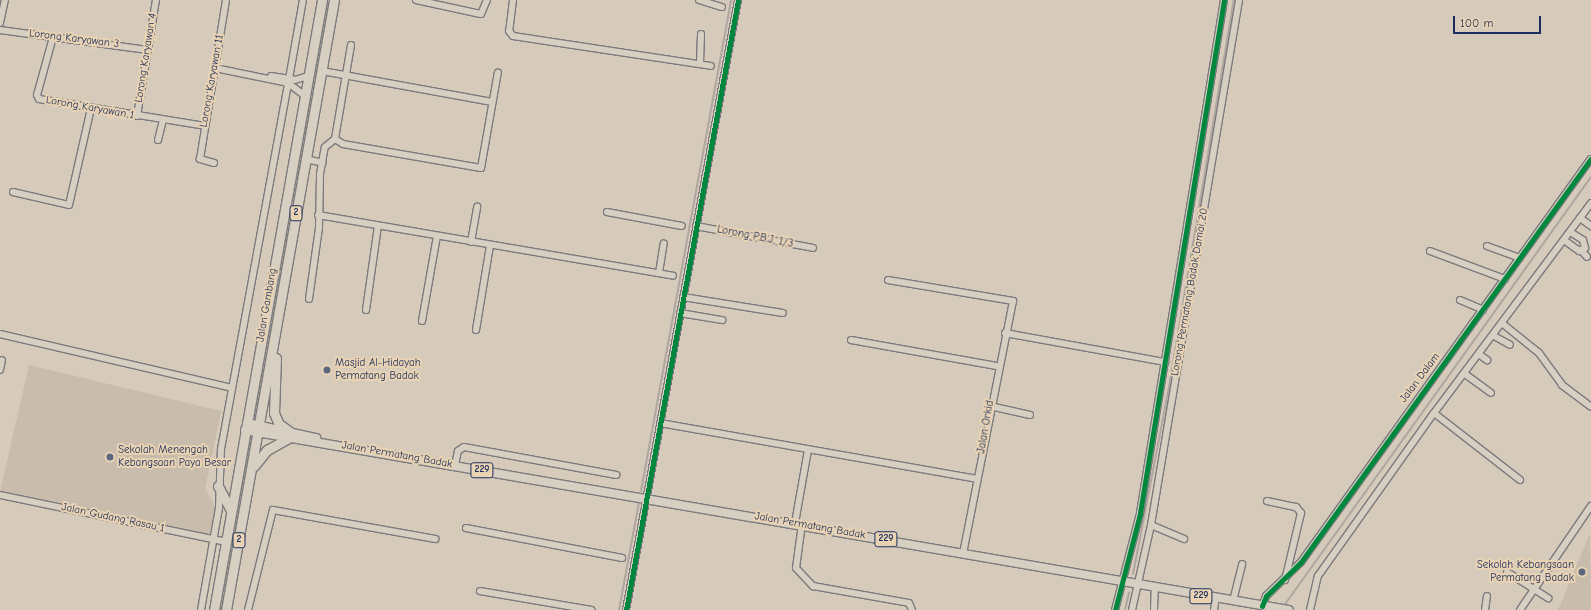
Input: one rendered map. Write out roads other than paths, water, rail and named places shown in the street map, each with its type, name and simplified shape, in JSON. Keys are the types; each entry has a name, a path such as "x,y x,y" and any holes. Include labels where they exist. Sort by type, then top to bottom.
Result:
{"highway":[{"name":"Jalan Gambang","path":"214,610 322,0"},
{"name":"Jalan Gambang","path":"226,610 334,0"},
{"path":"251,471 267,450 290,435 276,420 273,407 279,317"},
{"path":"218,486 231,510"}],"main road":[{"name":"Jalan Permatang Badak","path":"246,427 455,465 1289,610"}],"street":[{"path":"0,22 5,0"},
{"name":"Lorong Karyawan 4","path":"137,116 156,0"},
{"name":"Lorong Karyawan 11","path":"214,163 201,161 205,126 226,0"},
{"path":"201,610 219,508 218,486 232,388 272,179 303,0"},
{"path":"416,0 481,14 487,0"},
{"path":"513,0 509,32 512,36 621,55 711,66"},
{"path":"699,0 722,7"},
{"path":"626,610 738,0"},
{"path":"1115,610 1124,582 1140,512 1224,0"},
{"name":"Lorong Permatang Badak Damai 20","path":"1132,610 1151,525 1238,0"},
{"name":"Lorong Karyawan 3","path":"0,30 148,50"},
{"path":"700,64 701,34"},
{"name":"Lorong Karyawan 1","path":"53,37 37,97 137,116 205,126"},
{"path":"309,299 322,163 325,147 335,139 352,46"},
{"path":"215,68 288,81 308,76"},
{"path":"322,71 492,102"},
{"path":"335,139 342,144 481,168 498,72"},
{"path":"288,81 304,95"},
{"path":"13,192 69,205 91,108"},
{"path":"158,140 163,120"},
{"path":"306,159 322,163"},
{"name":"Jalan Dalam","path":"1265,606 1266,596 1285,580 1483,310 1591,159"},
{"path":"1310,610 1318,576 1434,413 1480,355 1591,203"},
{"path":"471,242 477,208"},
{"path":"607,212 682,226"},
{"path":"318,216 673,276"},
{"path":"1580,218 1591,226"},
{"path":"366,310 378,226"},
{"name":"Lorong P.B.J. 1/3","path":"696,226 813,248"},
{"path":"1570,232 1586,245 1581,250"},
{"path":"422,321 437,236"},
{"path":"1564,240 1581,250 1587,257"},
{"path":"659,273 664,243"},
{"path":"476,330 490,245"},
{"path":"1487,246 1520,258"},
{"path":"1430,251 1505,279"},
{"name":"Jalan Orkid","path":"888,280 1013,301 997,366 963,553"},
{"path":"683,297 783,313"},
{"path":"1460,300 1483,310"},
{"path":"680,313 722,320"},
{"path":"1503,324 1539,353 1562,385 1591,407"},
{"path":"1005,333 1165,362"},
{"path":"0,334 232,388"},
{"path":"1494,336 1510,345"},
{"path":"851,340 997,366"},
{"path":"1480,355 1487,360"},
{"path":"0,370 2,360"},
{"path":"1465,374 1491,393"},
{"path":"990,406 1030,415"},
{"path":"1434,413 1520,480"},
{"path":"660,423 977,479"},
{"path":"455,465 458,451 464,447 616,475"},
{"path":"808,450 799,524 796,568 813,586 909,603 912,610"},
{"name":"Jalan Gudang Rasau 1","path":"0,495 226,542"},
{"path":"1267,501 1296,507 1301,513 1285,580"},
{"path":"1520,610 1591,506"},
{"path":"248,610 273,510 435,539"},
{"path":"1151,525 1184,539"},
{"path":"466,528 622,558"},
{"path":"1233,601 1242,564"},
{"path":"1507,572 1548,598"},
{"path":"1154,610 1155,587"},
{"path":"480,591 591,610"},
{"path":"1485,610 1487,596"},
{"path":"1214,610 1216,598"}],"waterway":[{"path":"641,491 731,0"},
{"path":"1133,574 1170,381 1234,0"},
{"path":"1283,607 1591,177"},
{"path":"619,610 639,502"},
{"path":"1125,610 1129,592"}],"place":[{"name":"Masjid Al-Hidayah Permatang Badak","path":"327,370"},
{"name":"Sekolah Menengah Kebangsaan Paya Besar","path":"110,457"},
{"name":"Sekolah Kebangsaan Permatang Badak","path":"1582,572"}]}
